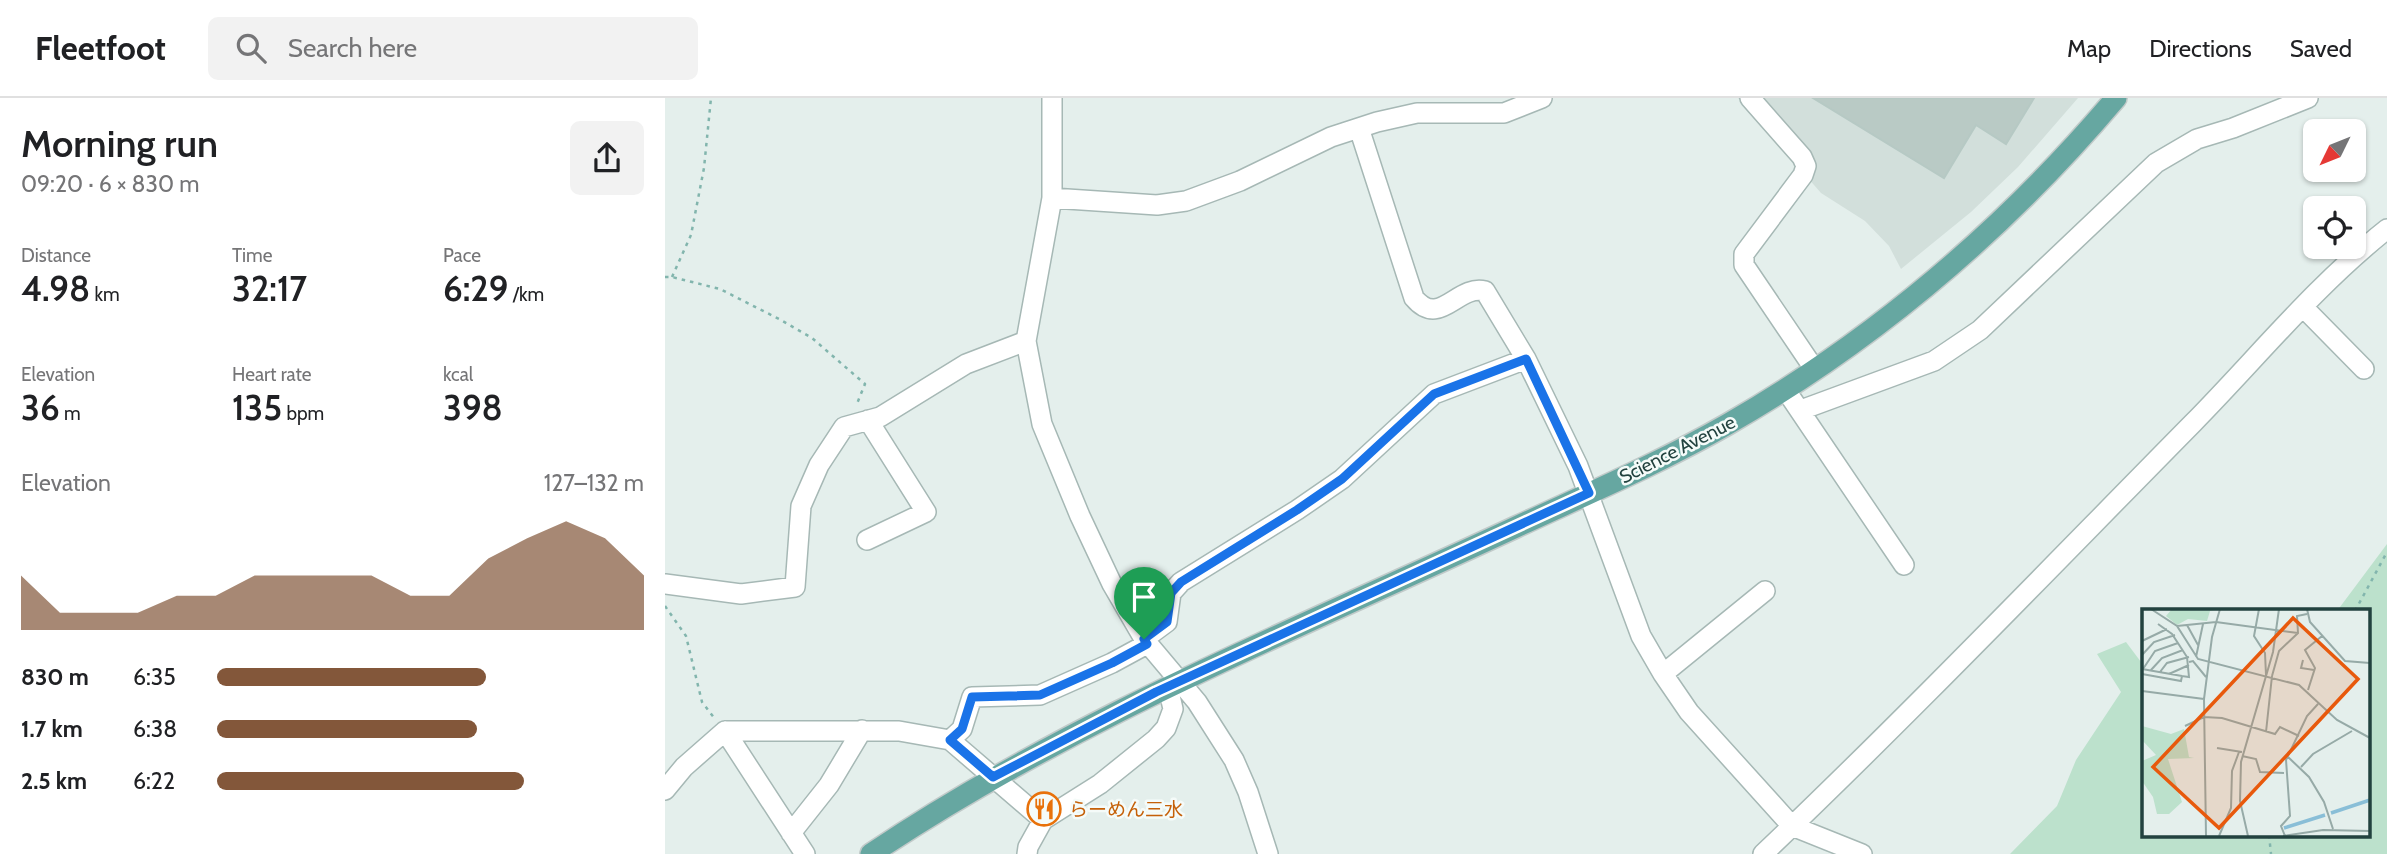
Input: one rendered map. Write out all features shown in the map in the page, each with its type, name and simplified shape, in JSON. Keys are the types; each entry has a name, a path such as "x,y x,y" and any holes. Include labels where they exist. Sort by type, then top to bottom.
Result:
{"main road":[{"name":"Science Avenue","path":"871,854 993,777 1174,684 1699,440 1785,389 1858,341 1992,230 2049,173 2116,98"}],"street":[{"path":"1052,98 1052,198 1026,341 1042,424 1112,584 1145,642 1174,684 1196,702 1234,760 1248,792 1268,854"},
{"path":"1052,198 1157,205 1186,201 1240,181 1331,137 1359,128 1417,113 1504,113 1542,98"},
{"path":"1750,98 1806,166 1803,175 1744,254 1744,265 1815,370"},
{"path":"1801,411 1934,361 1980,330 2156,163 2197,139 2233,128 2308,98"},
{"path":"1359,128 1414,298 1420,305 1430,309 1442,309 1464,293 1476,289 1485,291 1526,359 1589,493 1641,636 1689,712 1792,826 1862,854"},
{"path":"1763,854 1876,745 2304,307 2358,253 2387,229"},
{"path":"2304,307 2364,369"},
{"path":"665,584 741,594 795,587 801,506 819,465 844,427 880,417 966,364 1026,341"},
{"path":"950,740 962,729 972,697 1040,695 1112,663 1145,642 1167,622 1171,593 1181,582 1342,479 1434,394 1526,359"},
{"path":"1785,389 1904,565"},
{"path":"867,540 926,512 868,420"},
{"path":"1663,674 1765,591"},
{"path":"1027,854 1043,820 1100,784 1156,739 1165,728 1173,709 1174,684"},
{"path":"792,833 829,785 862,730"},
{"path":"665,790 684,767 725,731 899,731 950,740 1043,820"},
{"path":"725,731 805,854"}],"path":[{"path":"672,277 691,235 704,168 711,98"},
{"path":"665,277 720,289 812,338 865,384 855,409 868,420"},
{"path":"2356,609 2387,552"},
{"path":"665,606 686,636 702,702 725,731"},
{"path":"2269,836 2271,854"}],"shaded area":[{"path":"1738,98 2078,98 2018,167 1971,212 1901,269 1889,246 1865,221 1821,193"}],"green space":[{"path":"2387,544 2387,854 2010,854 2057,806 2076,760 2121,692 2097,654 2126,642 2142,663 2142,836 2369,836 2369,609 2338,609"}],"building":[{"path":"1813,98 2034,98 2006,144 1976,125 1944,178"}],"place":[{"name":"らーめん三水","path":"1044,809"}],"route":[{"path":"1526,359 1589,493 1156,692 993,777 950,740 962,729 972,697 1040,695 1112,663 1147,644 1144,639 1167,622 1171,593 1181,582 1342,479 1434,394 1526,359"}]}
